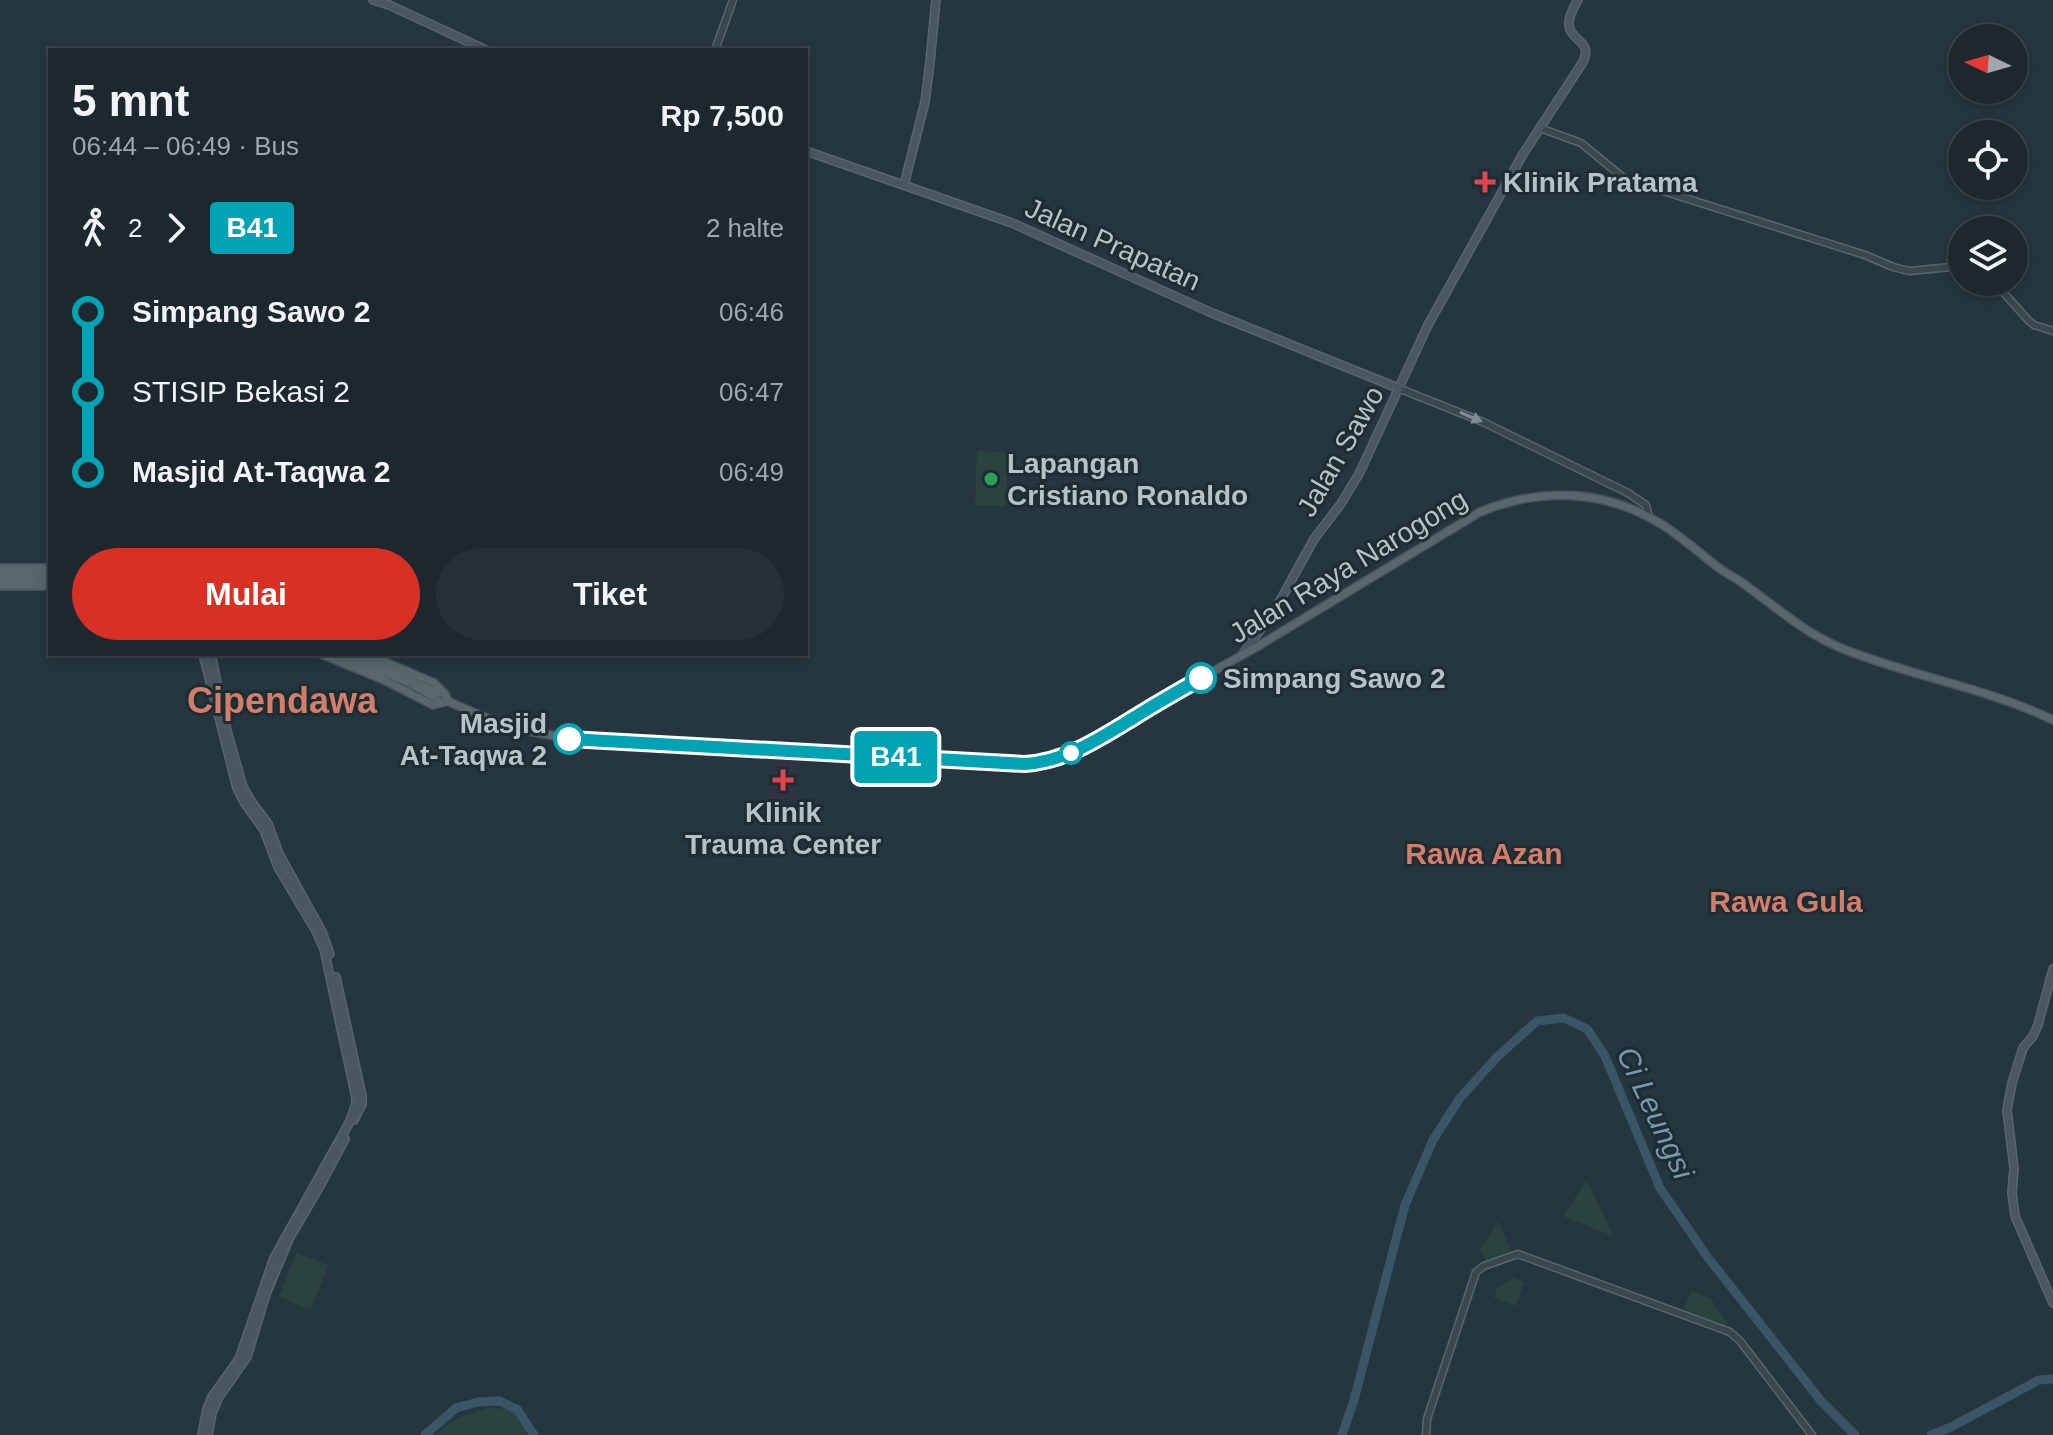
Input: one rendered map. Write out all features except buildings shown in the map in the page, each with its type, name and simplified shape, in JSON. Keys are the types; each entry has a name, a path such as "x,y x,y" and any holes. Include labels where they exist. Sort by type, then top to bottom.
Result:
{"main road":[{"path":"373,0 482,48"},
{"path":"904,185 925,102 936,0"},
{"path":"1398,388 1437,308 1501,191 1587,54 1568,27 1578,0"},
{"name":"Jalan Prapatan","path":"808,152 1012,223 1212,313 1398,388"},
{"name":"Jalan Sawo","path":"1242,655 1275,610 1314,539 1348,493 1398,388"},
{"name":"Jalan Raya Narogong","path":"372,656 434,683 444,699 470,712 517,729 570,739 1025,764 1052,760 1078,750 1480,512 1545,495 1580,495 1619,503 1649,517 1783,614 1845,650 1988,694 2053,720"},
{"path":"0,568 48,574"},
{"path":"0,577 48,574"},
{"path":"0,586 48,586"},
{"path":"204,656 237,788 264,830 278,867 316,931 331,967 348,1044 356,1104 349,1123 285,1236 239,1359 207,1409 205,1435"},
{"path":"211,656 214,688"},
{"name":"Jalan Raya Narogong","path":"326,656 382,679 433,705 444,699"},
{"path":"350,656 431,690 444,699"},
{"path":"2053,969 2038,1025 2019,1060 2007,1110 2014,1168 2013,1209 2053,1303"}],"street":[{"path":"716,48 733,0"},
{"path":"1540,128 1581,143 1625,179 1865,255 1893,267 1909,271 1948,267"},
{"path":"2007,296 2034,325 2053,331"},
{"name":"Jalan Sawo","path":"1398,388 1483,422 1628,493 1646,505 1649,517"},
{"path":"1426,1435 1427,1419 1476,1272 1515,1254 1730,1332 1812,1435"}],"shaded area":[{"name":"Klinik Trauma Center","path":"774,759 796,761 792,802 769,799"}],"green space":[{"name":"Lapangan Cristiano Ronaldo","path":"977,451 1009,452 1005,506 975,505"},
{"path":"1587,1180 1613,1236 1563,1216"},
{"path":"1498,1221 1511,1251 1489,1263 1480,1251"},
{"path":"296,1253 328,1265 311,1310 279,1297"},
{"path":"1513,1278 1524,1282 1516,1306 1494,1298 1497,1288"},
{"path":"1691,1291 1711,1299 1727,1323 1724,1328 1682,1314"},
{"path":"489,1407 512,1410 527,1435 433,1435 459,1418"}],"waterway":[{"name":"Ci Leungsi","path":"1342,1435 1405,1205 1433,1140 1460,1098 1497,1057 1537,1021 1564,1018 1587,1029 1605,1056 1660,1188 1706,1255 1821,1401 1855,1435"},
{"name":"Ci Leungsi","path":"1931,1435 2039,1380 2053,1379"},
{"path":"425,1435 456,1408 499,1401 517,1409 534,1435"}],"bus line":[{"name":"B41","path":"569,739 1039,763 1100,739 1201,678"}],"place":[{"name":"Klinik Pratama","path":"1485,182"},
{"name":"Lapangan Cristiano Ronaldo","path":"991,479"},
{"name":"Simpang Sawo 2","path":"1201,678"},
{"name":"Masjid At-Taqwa 2","path":"569,739"},
{"name":"Klinik Trauma Center","path":"783,780"}],"district":[{"name":"Cipendawa","path":"282,700"},
{"name":"Rawa Azan","path":"1484,854"},
{"name":"Rawa Gula","path":"1786,902"}]}
